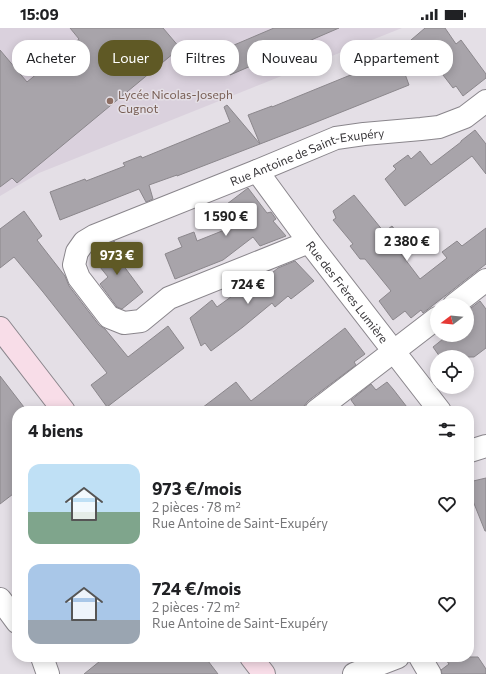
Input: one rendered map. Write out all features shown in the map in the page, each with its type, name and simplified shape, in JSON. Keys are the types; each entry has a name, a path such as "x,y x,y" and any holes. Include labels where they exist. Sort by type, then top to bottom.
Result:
{"main road":[{"path":"0,328 60,406"},
{"path":"255,662 264,674"}],"street":[{"name":"Rue Antoine de Saint-Exupéry","path":"309,242 169,298 141,321 124,323 109,317 79,278 74,265 77,252 84,242 94,236 258,171 336,138 439,127 465,117 486,101"},
{"name":"Rue des Frères Lumière","path":"258,171 309,242 436,406"},
{"path":"463,298 486,280"},
{"path":"322,406 430,323"},
{"path":"0,599 12,615"},
{"path":"44,662 48,674"},
{"path":"354,674 385,662"},
{"path":"423,662 430,674"}],"shaded area":[{"name":"Lycée Nicolas-Joseph Cugnot","path":"0,28 402,28 372,40 340,40 340,53 332,56 332,40 247,40 247,76 282,76 39,173 0,196"}],"building":[{"path":"70,28 163,28 173,40 171,40 171,55 163,62 163,40 98,40 98,76 146,76 17,183 12,178 0,187 0,50 12,64 12,76 22,76 27,82 34,76 90,76 90,40 78,40 79,39"},
{"path":"274,28 339,28 311,40 247,40 247,68 239,71 239,43"},
{"path":"425,28 445,28 456,44 461,40 486,74 486,78 463,96 456,86 453,88 444,76 453,76 453,40 411,40"},
{"path":"348,76 406,76 409,85 260,144 248,115 272,107"},
{"path":"227,105 260,144 177,176 149,185 153,199 146,202 139,189 60,220 50,192 85,179 86,181 125,166 123,163 141,156 142,158 230,122 224,107"},
{"path":"475,130 486,144 486,174 472,156 405,206 385,179 396,169 393,166 408,155 411,159 420,151 431,165"},
{"path":"248,188 267,213 271,212 276,219 273,221 286,236 260,246 253,237 223,260 175,279 165,254 182,247 178,238 194,232 197,241 242,223 227,204"},
{"path":"354,195 384,232 392,226 406,244 398,250 420,279 447,258 442,252 457,241 462,246 486,228 486,264 442,298 430,298 430,308 423,313 421,310 411,318 405,311 393,320 379,301 391,291 365,259 360,259 350,246 353,244 333,220 336,218 333,211"},
{"path":"24,211 42,236 37,240 65,276 69,286 99,325 105,329 128,357 168,326 184,348 108,406 106,406 91,385 107,373 14,257 0,268 0,229"},
{"path":"114,241 129,261 123,265 143,292 122,309 117,307 100,284 108,277 92,257"},
{"path":"295,261 314,281 291,299 288,296 275,307 272,303 211,351 205,343 201,346 190,318 212,300 217,307 246,286 250,291 278,268"},
{"path":"480,301 486,309 486,348 474,357 474,350 435,350 433,347 439,342 474,342 474,306"},
{"path":"345,328 365,354 354,362 356,365 308,401 304,406 205,406 236,382 251,401"},
{"path":"0,376 23,406 12,406 12,495 0,504"},
{"path":"387,382 406,406 355,406 351,400 371,384 376,390"},
{"path":"486,478 486,531 474,504 474,481"},
{"path":"474,657 478,657 486,669 486,674 442,674 441,670 449,664 448,662 474,662"},
{"path":"99,662 209,662 218,674 84,674"}],"place":[{"name":"Lycée Nicolas-Joseph Cugnot","path":"110,101"}]}
